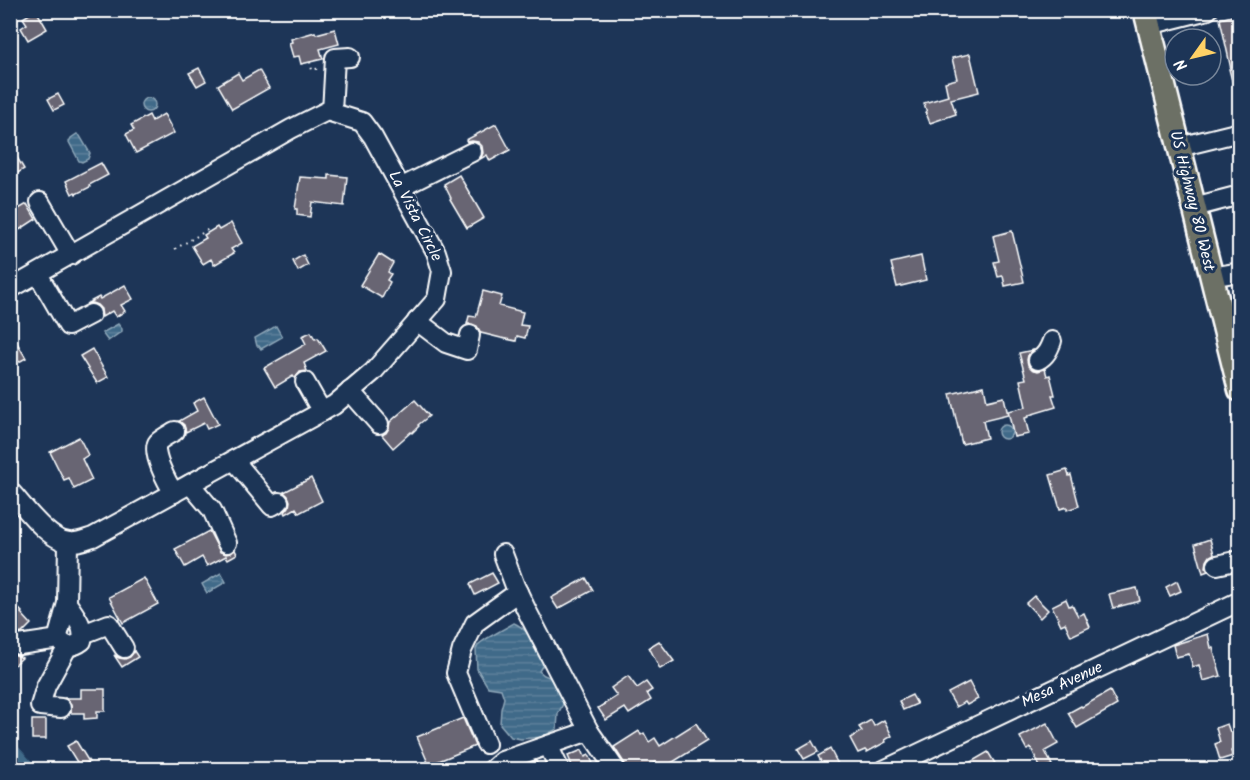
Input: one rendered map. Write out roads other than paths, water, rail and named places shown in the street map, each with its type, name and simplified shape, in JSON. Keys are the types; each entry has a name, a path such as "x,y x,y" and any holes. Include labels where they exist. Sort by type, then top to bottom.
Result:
{"main road":[{"name":"US Highway 80 West","path":"1147,18 1239,390"}],"street":[{"path":"1147,18 1209,10"},
{"path":"10,289 291,129 327,111 332,112 339,54"},
{"name":"La Vista Circle","path":"68,543 93,537 334,405 373,372 437,299 442,271 436,252 402,188 362,122 332,112"},
{"path":"1179,147 1239,132"},
{"path":"402,188 472,152"},
{"path":"1194,207 1239,195"},
{"path":"40,202 71,255"},
{"path":"1212,277 1239,272"},
{"path":"38,274 68,326 91,314"},
{"path":"417,321 446,343 467,350 470,335"},
{"path":"1038,360 1048,351 1052,341"},
{"path":"305,382 322,412"},
{"path":"350,391 379,424"},
{"path":"174,493 164,477 155,448 158,442 175,431"},
{"path":"234,460 272,506 279,502"},
{"path":"190,484 212,510 227,543"},
{"path":"10,491 50,534 68,543 67,603 58,636 63,643"},
{"path":"503,554 518,592 589,731 616,770"},
{"path":"1217,565 1239,560"},
{"path":"486,744 456,673 462,650 475,623 518,592"},
{"name":"Mesa Avenue","path":"884,770 1239,601"},
{"path":"20,645 63,643 77,645 82,641 81,626 67,603"},
{"path":"83,634 115,621 124,648"},
{"path":"61,708 39,713 46,686 63,643"},
{"path":"492,770 502,761 589,731"},
{"path":"548,745 561,770"}],"water":[{"path":"148,98 153,100 155,105 153,110 148,112 143,110 141,105 143,100"},
{"path":"77,134 90,153 88,159 82,162 79,161 69,142"},
{"path":"118,324 122,331 108,341 102,333"},
{"path":"276,326 282,337 261,349 257,346 255,338"},
{"path":"1002,425 1008,425 1012,432 1008,439 1002,439 998,435 998,429"},
{"path":"221,573 226,582 207,593 202,584"},
{"path":"514,623 532,639 545,661 539,671 554,679 563,699 558,714 557,729 542,737 521,739 511,737 500,724 504,698 501,689 488,687 477,669 476,649 479,644"}],"waterway":[{"path":"10,748 30,770"}]}
